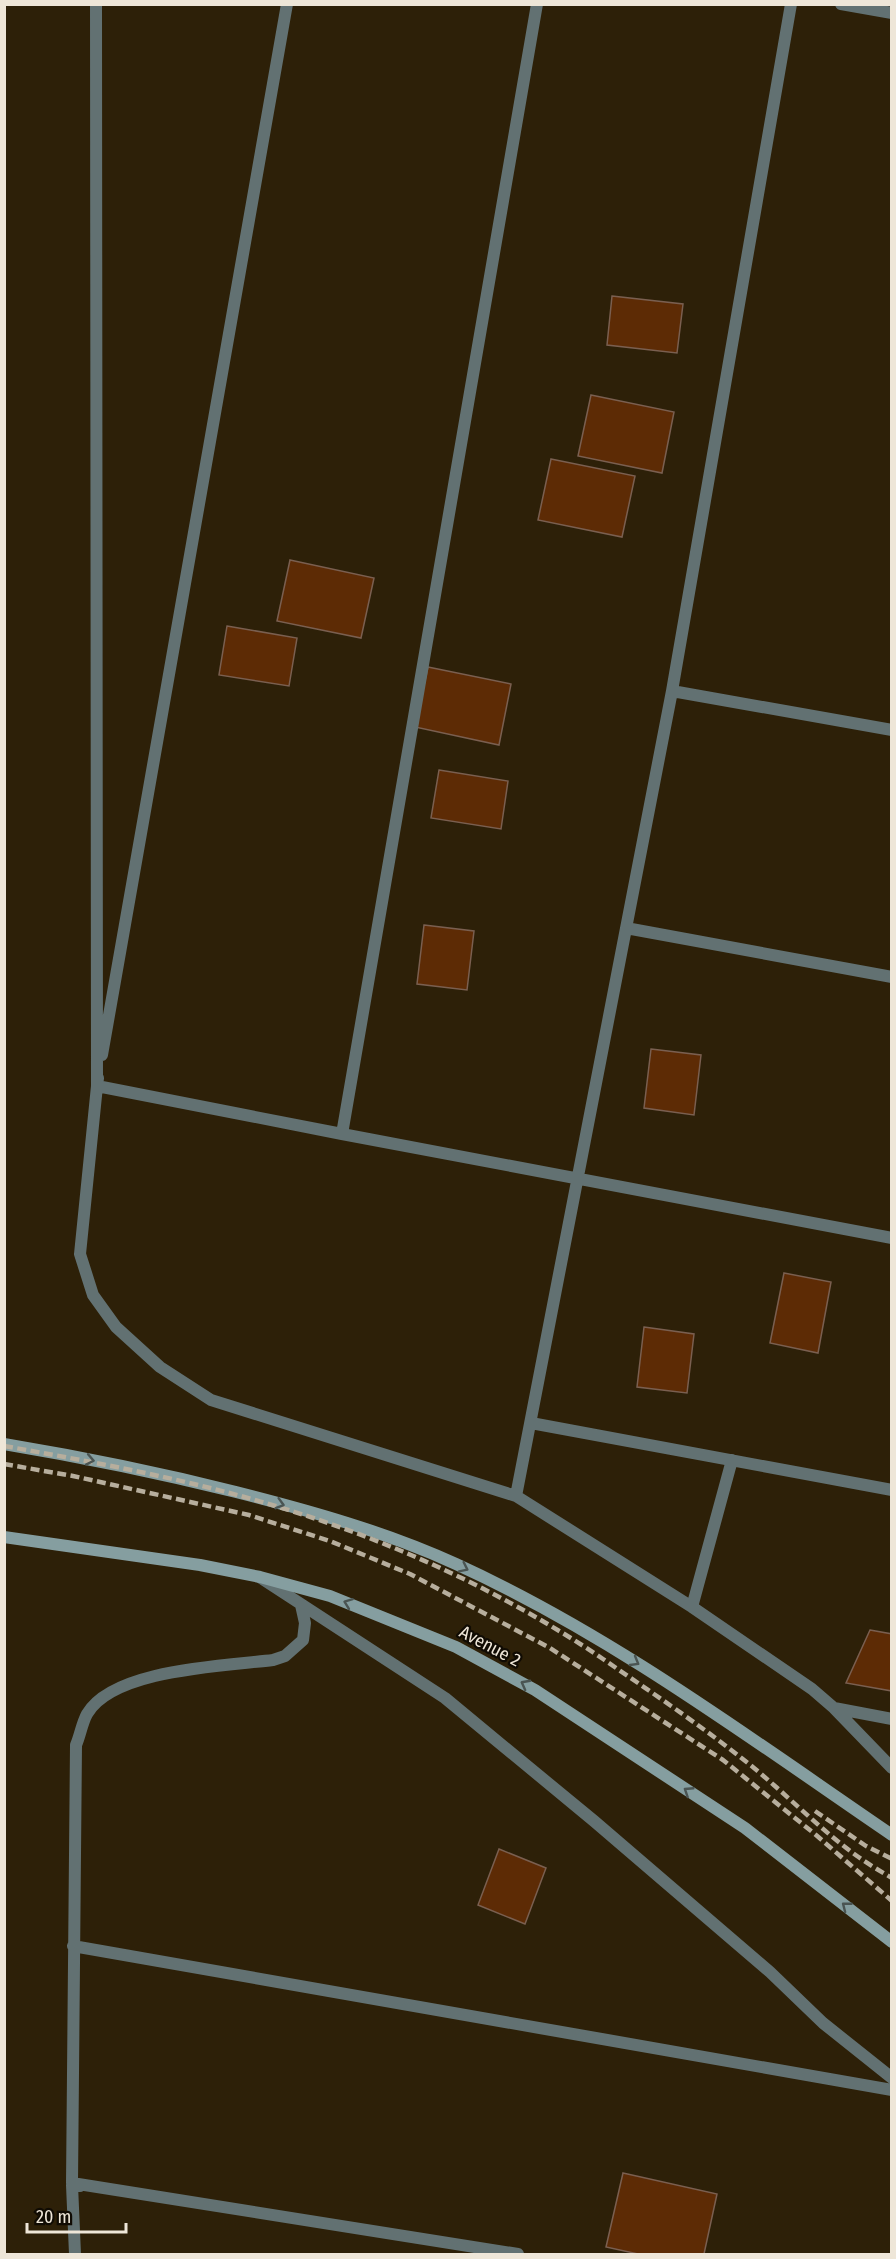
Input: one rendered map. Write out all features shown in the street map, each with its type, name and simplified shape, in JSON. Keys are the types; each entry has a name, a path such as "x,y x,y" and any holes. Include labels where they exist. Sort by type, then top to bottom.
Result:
{"main road":[{"path":"4,1444 175,1477 276,1502 380,1533 456,1564 538,1606 665,1680 891,1835"},
{"name":"Avenue 2","path":"4,1537 200,1565 260,1577 330,1596 456,1647 535,1690 745,1828 891,1942"}],"street":[{"path":"96,4 97,1086"},
{"path":"287,4 97,1086 80,1254 93,1295 116,1328 160,1367 211,1400 516,1496 692,1607 812,1689 834,1708 891,1768"},
{"path":"342,1134 537,4"},
{"path":"516,1496 672,691 791,4"},
{"path":"841,4 891,13"},
{"path":"672,691 891,730"},
{"path":"626,928 891,977"},
{"path":"97,1086 891,1238"},
{"path":"531,1423 891,1490"},
{"path":"692,1607 732,1460"},
{"path":"260,1577 445,1698 594,1821 770,1972 823,2023 891,2078"},
{"path":"300,1605 305,1623 303,1640 285,1656 273,1660 160,1675 130,1683 107,1693 87,1714 76,1745 72,2183 518,2254"},
{"path":"834,1708 891,1719"},
{"path":"73,1946 891,2090"},
{"path":"75,2254 72,2185 513,2254"}],"building":[{"path":"612,296 683,304 677,353 607,345"},
{"path":"591,395 674,412 662,473 578,456"},
{"path":"551,459 635,476 622,537 538,520"},
{"path":"290,560 374,578 361,638 277,621"},
{"path":"227,626 297,638 289,686 219,675"},
{"path":"428,667 511,684 499,745 415,727"},
{"path":"439,770 508,781 501,829 431,818"},
{"path":"424,925 474,931 467,990 417,984"},
{"path":"651,1049 701,1055 694,1115 644,1108"},
{"path":"784,1273 831,1282 818,1353 770,1343"},
{"path":"644,1327 694,1334 687,1393 637,1387"},
{"path":"870,1630 892,1634 892,1691 846,1683"},
{"path":"499,1849 546,1868 525,1924 478,1905"},
{"path":"623,2173 717,2194 704,2254 638,2254 606,2247"}],"railway":[{"path":"4,1446 156,1475 230,1493 343,1528 458,1576 533,1615 661,1699 754,1768 844,1846 892,1878"},
{"path":"4,1464 73,1476 249,1515 330,1541 410,1574 550,1648 723,1760 816,1835 892,1901"},
{"path":"815,1811 866,1846 892,1859"}]}
